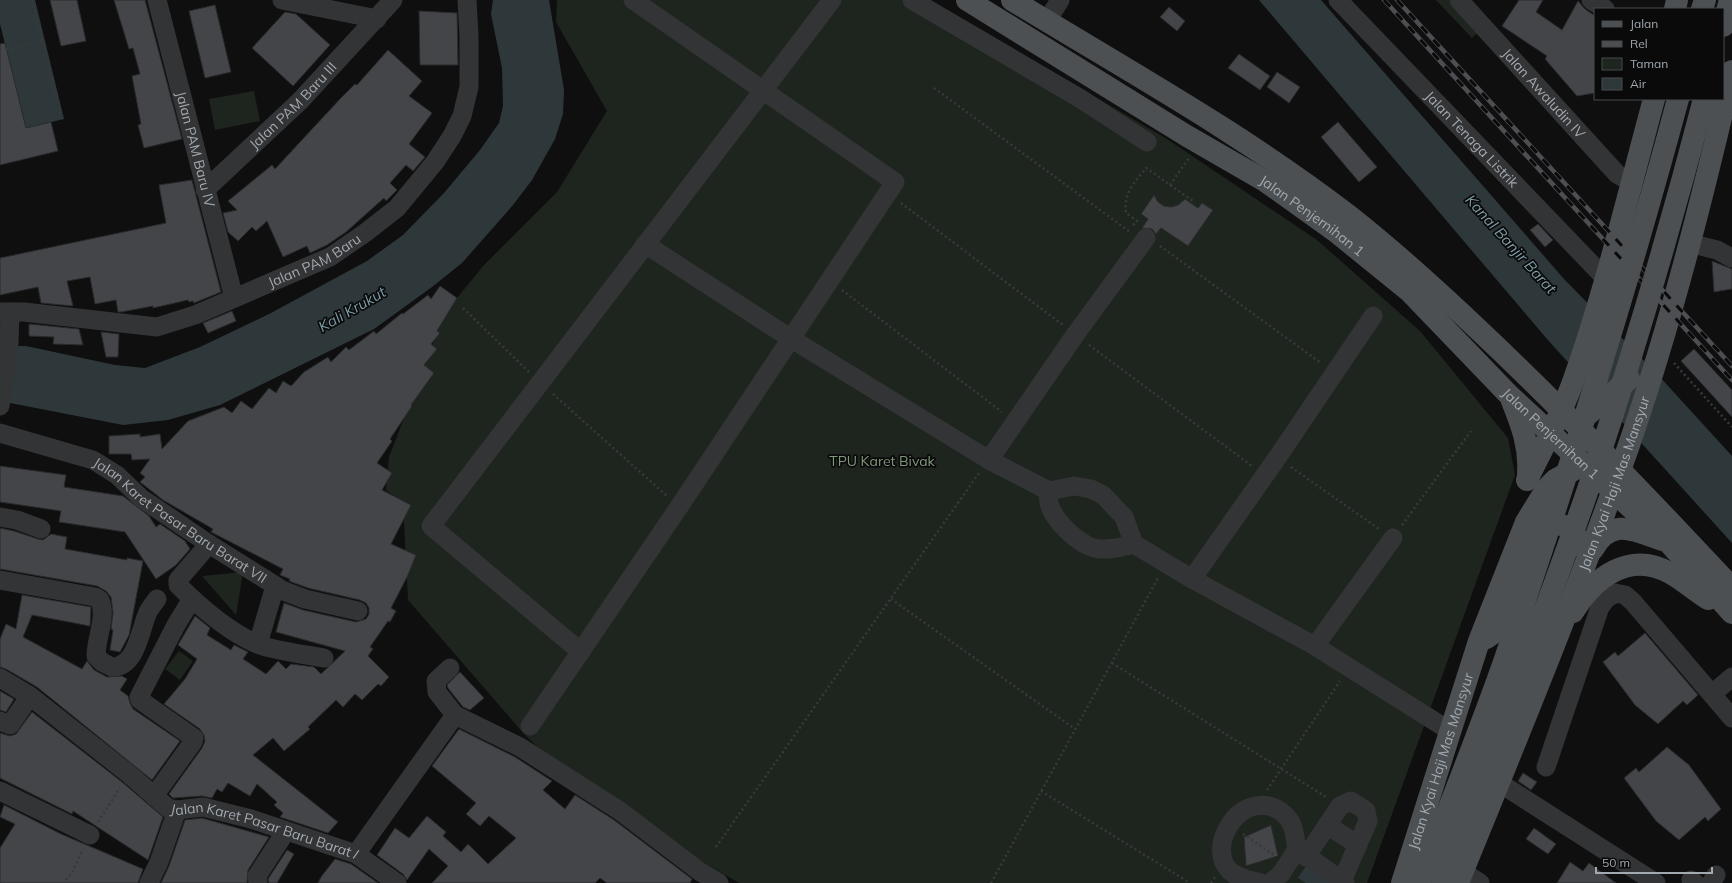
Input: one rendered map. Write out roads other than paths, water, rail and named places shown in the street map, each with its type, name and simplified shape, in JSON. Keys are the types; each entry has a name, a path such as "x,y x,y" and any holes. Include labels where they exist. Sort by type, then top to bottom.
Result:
{"main road":[{"name":"Jalan Penjernihan 1","path":"968,0 1200,143 1265,181 1329,227 1410,292 1509,395 1669,543 1732,614"},
{"name":"Jalan Penjernihan 1","path":"1012,0 1275,162 1349,216 1422,276 1533,381 1576,416 1615,464 1732,588"},
{"path":"1724,22 1730,0"},
{"name":"Jalan Kyai Haji Mas Mansyur","path":"1467,879 1498,782 1554,645 1612,490 1615,464 1628,446 1698,211 1732,71"},
{"path":"1576,416 1574,379 1603,284 1654,100"},
{"name":"Jalan Kyai Haji Mas Mansyur","path":"1420,883 1503,664 1581,431 1628,283 1678,100"},
{"name":"Jalan Kyai Haji Mas Mansyur","path":"1443,883 1598,460 1654,281 1704,100"},
{"path":"1199,115 1200,143 1225,130"},
{"path":"1631,182 1640,199 1657,212 1669,215 1683,215 1698,211"},
{"path":"1527,480 1550,434 1622,385 1656,353"},
{"path":"1509,395 1526,438 1529,463 1526,522"},
{"name":"Jalan Kyai Haji Mas Mansyur","path":"1402,883 1479,641 1526,522 1547,488 1555,480 1584,465 1615,464"},
{"path":"1479,641 1492,635 1503,622 1532,548 1540,534 1545,529 1558,525 1569,529 1578,538 1587,558"},
{"path":"1587,558 1601,537 1608,531 1617,528 1637,532 1669,543"},
{"path":"1554,645 1578,604 1598,582 1614,570 1630,565 1647,565 1669,572 1732,614"}],"street":[{"name":"Jalan PAM Baru IV","path":"157,0 205,190 233,293"},
{"path":"282,0 377,19"},
{"name":"Jalan PAM Baru III","path":"205,190 300,102 393,0"},
{"name":"Jalan PAM Baru","path":"11,312 157,327 195,315 233,293 330,257 342,249 397,208 435,162 452,136 462,116 469,87 467,0"},
{"path":"530,726 679,507 895,182 763,89 632,0"},
{"path":"581,652 431,526 832,0"},
{"path":"912,0 1081,99 1147,142"},
{"path":"1047,22 1060,0"},
{"name":"Jalan Tenaga Listrik","path":"1338,0 1603,284"},
{"name":"Jalan Awaludin IV","path":"1459,0 1617,174 1631,182"},
{"path":"1591,0 1603,8"},
{"path":"989,460 1075,335 1146,238"},
{"path":"1689,243 1708,247 1732,257"},
{"path":"645,244 790,338 989,460 1049,491 1074,486 1091,489 1102,495 1124,517 1134,544 1192,579 1315,646 1450,731"},
{"path":"0,406 9,343 11,312"},
{"path":"1192,579 1277,458 1373,316"},
{"name":"Jalan Karet Pasar Baru Barat VII","path":"0,433 92,460 106,467 141,498 275,586 304,598 358,611"},
{"path":"1049,491 1049,503 1055,516 1064,528 1077,538 1094,548 1110,549 1134,544"},
{"path":"0,517 16,520 40,529"},
{"path":"1315,646 1393,538"},
{"path":"210,544 189,565 178,580 178,585 214,618 258,644 324,658"},
{"path":"0,580 95,597 100,600 103,610 96,645 96,656 102,662 112,667 124,663 134,651 148,611 157,599"},
{"path":"258,644 275,586"},
{"path":"1546,767 1600,607 1606,599 1615,593 1624,595 1633,602 1732,718"},
{"path":"154,796 193,742 194,738 140,700 139,697 176,625 192,599"},
{"path":"450,668 436,681 436,687 441,699 454,715 520,747 620,811 696,877 719,883"},
{"path":"1712,694 1732,677"},
{"name":"Jalan Karet Pasar Baru Barat I","path":"0,678 30,696 129,774 168,808 177,810 203,808 230,812 356,854 397,883"},
{"path":"0,721 10,725 30,696"},
{"path":"356,854 454,715"},
{"path":"1498,782 1656,883"},
{"path":"0,791 90,835"},
{"path":"1351,801 1366,811 1368,821 1344,882 1290,872 1340,806 1351,801"},
{"path":"1262,883 1239,878 1229,871 1224,863 1222,846 1230,825 1239,813 1248,807 1258,804 1268,805 1278,809 1286,816 1292,825 1290,872"},
{"path":"149,883 159,862 177,810"},
{"path":"1327,825 1358,845"},
{"path":"258,883 257,876 286,831"}],"water":[{"path":"0,0 35,0 64,119 26,128 0,24"},
{"name":"Kali Krukut","path":"493,0 549,0 564,90 563,114 555,139 532,180 513,205 462,263 432,287 374,329 220,405 168,420 123,425 0,401 0,346 26,346 115,365 145,368 200,347 271,313 367,261 403,235 444,193 480,150 499,123 503,106 502,68 491,14"},
{"name":"Kanal Banjir Barat","path":"1259,0 1321,0 1564,279 1659,376 1732,456 1732,543 1547,339"},
{"path":"1306,866 1331,883 1306,883 1298,878"}],"railway":[{"path":"1384,0 1732,380"},
{"path":"1397,0 1732,366"}],"park label":[{"name":"TPU Karet Bivak","path":"882,461"}]}
